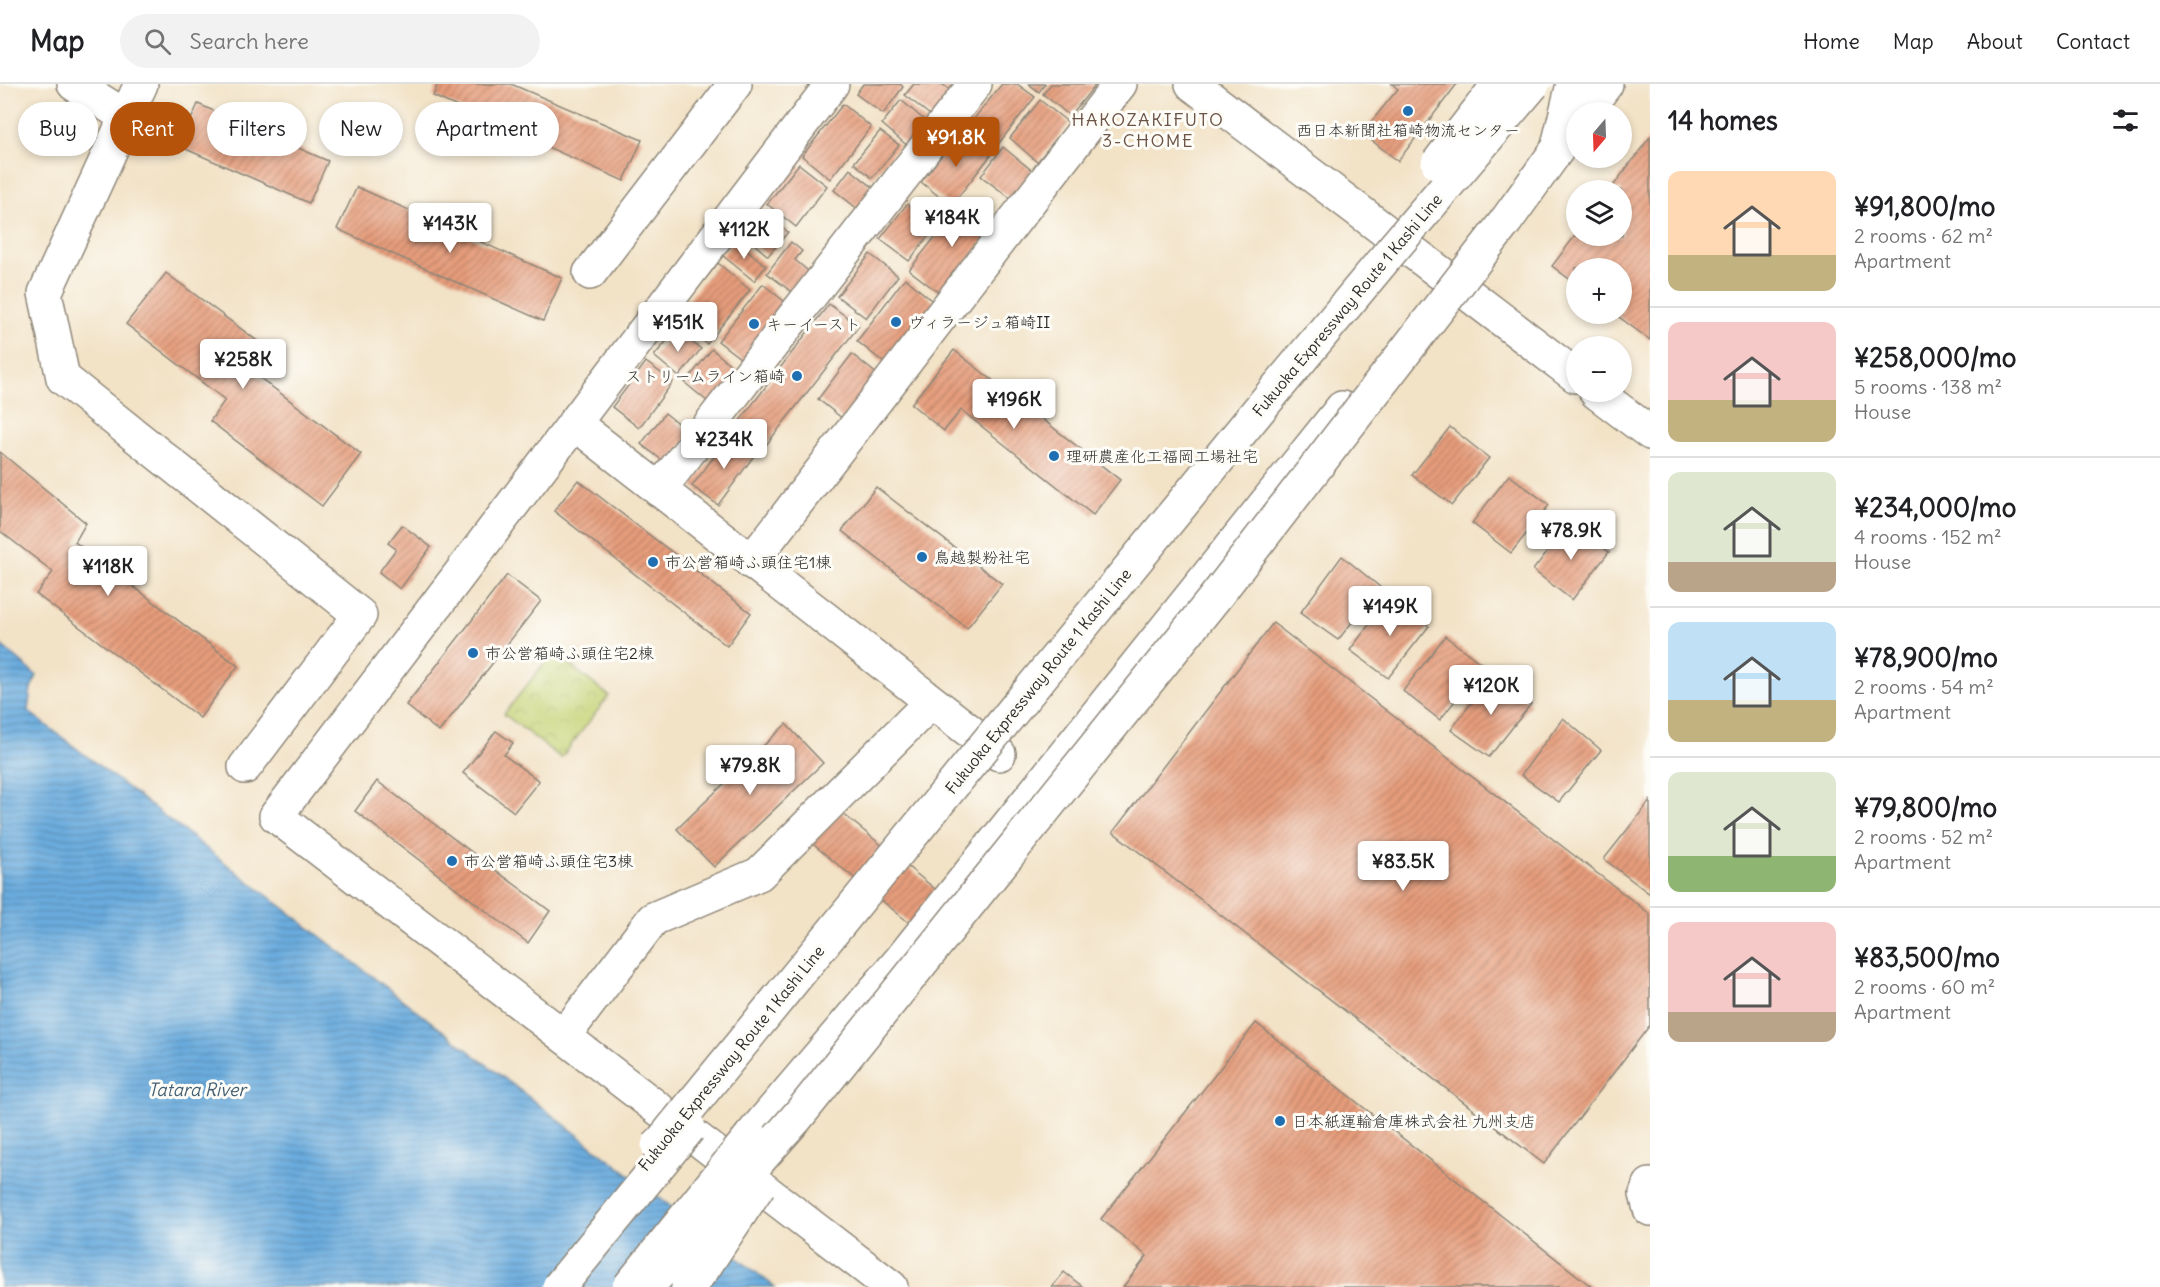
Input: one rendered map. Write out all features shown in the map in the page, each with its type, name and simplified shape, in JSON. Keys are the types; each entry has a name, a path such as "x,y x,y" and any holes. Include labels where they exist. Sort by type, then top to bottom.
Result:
{"main road":[{"path":"74,84 110,107"},
{"path":"132,102 141,84"},
{"path":"590,273 735,84"},
{"path":"832,84 276,816 891,1287"},
{"path":"659,490 975,84"},
{"path":"752,562 1120,84"},
{"path":"1192,84 1566,368"},
{"path":"1257,412 1375,245 1499,84"},
{"path":"560,1287 999,754 1407,248 1461,174 1534,84"},
{"name":"Fukuoka Expressway Route 1 Kashi Line","path":"554,1287 658,1146 1257,412 1534,84"},
{"path":"1572,102 1574,84"},
{"path":"1592,102 1606,84"},
{"path":"1604,102 1619,84"},
{"path":"629,1287 750,1136 898,962 1495,217 1566,142"},
{"path":"647,1287 798,1116 1253,550 1566,142"},
{"path":"110,149 45,293 63,378 360,615 245,767"},
{"path":"1609,402 1650,433"},
{"path":"574,423 999,754"},
{"path":"564,1036 653,919 759,874 931,702"},
{"path":"688,1287 703,1269 768,1172 798,1116"},
{"path":"541,1287 658,1146"},
{"path":"1650,1185 1646,1194 1650,1209"}],"green space":[{"path":"553,652 609,696 561,758 504,714"}],"water":[{"name":"Tatara River","path":"0,644 37,676 31,688 28,711 775,1287 0,1287"}],"building":[{"path":"438,84 511,84 553,102 446,102 433,96"},
{"path":"863,84 900,84 903,87 883,114 856,94"},
{"path":"914,84 942,84 955,94 935,119 905,95"},
{"path":"1002,84 1017,84 1035,97 996,147 968,126"},
{"path":"1029,84 1045,84 1039,92"},
{"path":"1051,84 1096,84 1070,116 1043,94"},
{"name":"西日本新聞社箱崎物流センター","path":"1392,84 1457,84 1398,161 1362,133 1398,89"},
{"path":"901,100 929,124 910,148 882,124"},
{"path":"1040,100 1069,123 1037,162 1010,138"},
{"path":"198,104 207,108 207,156 307,156 307,152 328,161 309,203 195,153 195,111"},
{"path":"843,104 871,127 830,179 802,156"},
{"path":"559,105 642,140 624,181 559,152"},
{"path":"880,131 899,145 872,178 854,163"},
{"path":"961,131 991,155 951,206 921,182"},
{"path":"1650,137 1650,340 1628,324 1632,324 1632,258 1566,258 1566,276 1552,266 1567,246 1632,246 1632,180 1618,180 1627,168 1632,168 1632,161"},
{"path":"1003,147 1035,173 1014,201 981,176"},
{"path":"799,164 827,186 796,227 767,204"},
{"path":"850,169 880,193 864,214 834,190"},
{"path":"357,187 562,278 543,321 337,229"},
{"path":"963,202 995,226 942,295 909,270"},
{"path":"907,204 936,226 909,261 880,239"},
{"path":"765,212 788,232 768,256 745,236"},
{"path":"736,240 766,266 754,281 722,255"},
{"path":"791,242 802,251 795,260 813,275 797,296 767,273"},
{"path":"870,254 898,276 866,318 837,296"},
{"path":"718,263 750,290 707,344 675,317"},
{"path":"166,273 264,346 247,368 361,454 322,506 210,421 225,400 126,324"},
{"name":"ヴィラージュ箱崎II","path":"905,278 935,303 888,366 857,341"},
{"name":"キーイースト","path":"763,284 790,306 745,362 718,341"},
{"name":"ストリームライン箱崎","path":"829,304 859,326 763,449 735,427"},
{"path":"676,330 701,349 679,377 654,356"},
{"path":"712,349 740,373 713,406 685,383"},
{"name":"理研農産化工福岡工場社宅","path":"954,350 1120,480 1093,515 961,410 944,431 911,404"},
{"path":"852,354 878,375 843,419 818,399"},
{"path":"646,362 673,382 639,428 612,407"},
{"path":"665,413 691,434 667,464 641,444"},
{"path":"1450,427 1489,458 1452,505 1412,475"},
{"path":"731,434 756,453 718,505 692,486"},
{"path":"0,452 86,523 75,542 238,666 200,718 36,594 53,572 0,531"},
{"path":"1509,475 1549,505 1511,553 1472,523"},
{"name":"市公営箱崎ふ頭住宅1棟","path":"578,480 751,613 727,646 554,511"},
{"name":"鳥越製粉社宅","path":"876,487 1002,584 967,628 842,531"},
{"path":"1570,522 1609,552 1572,600 1533,570"},
{"path":"402,525 431,547 400,589 379,572 396,549 388,543"},
{"path":"1342,556 1380,587 1338,640 1300,613"},
{"name":"市公営箱崎ふ頭住宅2棟","path":"507,575 541,601 439,732 406,705"},
{"path":"1392,594 1429,626 1388,678 1350,650"},
{"path":"1273,623 1650,914 1650,1025 1544,1164 1113,832"},
{"path":"1445,636 1483,665 1440,720 1403,691"},
{"path":"1493,673 1531,704 1489,757 1451,730"},
{"path":"1563,718 1601,750 1559,802 1521,775"},
{"path":"786,724 823,763 714,867 677,829"},
{"path":"496,731 513,743 504,755 539,781 514,812 463,773"},
{"name":"市公営箱崎ふ頭住宅3棟","path":"377,781 550,911 528,943 355,811"},
{"path":"1650,801 1650,894 1604,859"},
{"path":"836,808 940,893 913,926 809,841"},
{"name":"日本紙運輸倉庫株式会社 九州支店","path":"1256,1023 1592,1287 1123,1287 1147,1256 1101,1219"},
{"path":"1064,1272 1083,1287 1052,1287"}],"place":[{"name":"西日本新聞社箱崎物流センター","path":"1408,111"},
{"name":"ヴィラージュ箱崎II","path":"896,322"},
{"name":"キーイースト","path":"754,324"},
{"name":"ストリームライン箱崎","path":"797,376"},
{"name":"理研農産化工福岡工場社宅","path":"1054,456"},
{"name":"鳥越製粉社宅","path":"922,557"},
{"name":"市公営箱崎ふ頭住宅1棟","path":"653,562"},
{"name":"市公営箱崎ふ頭住宅2棟","path":"473,653"},
{"name":"市公営箱崎ふ頭住宅3棟","path":"452,861"},
{"name":"日本紙運輸倉庫株式会社 九州支店","path":"1280,1121"}],"district":[{"name":"HAKOZAKIFUTO 3-CHOME","path":"1148,130"}]}
